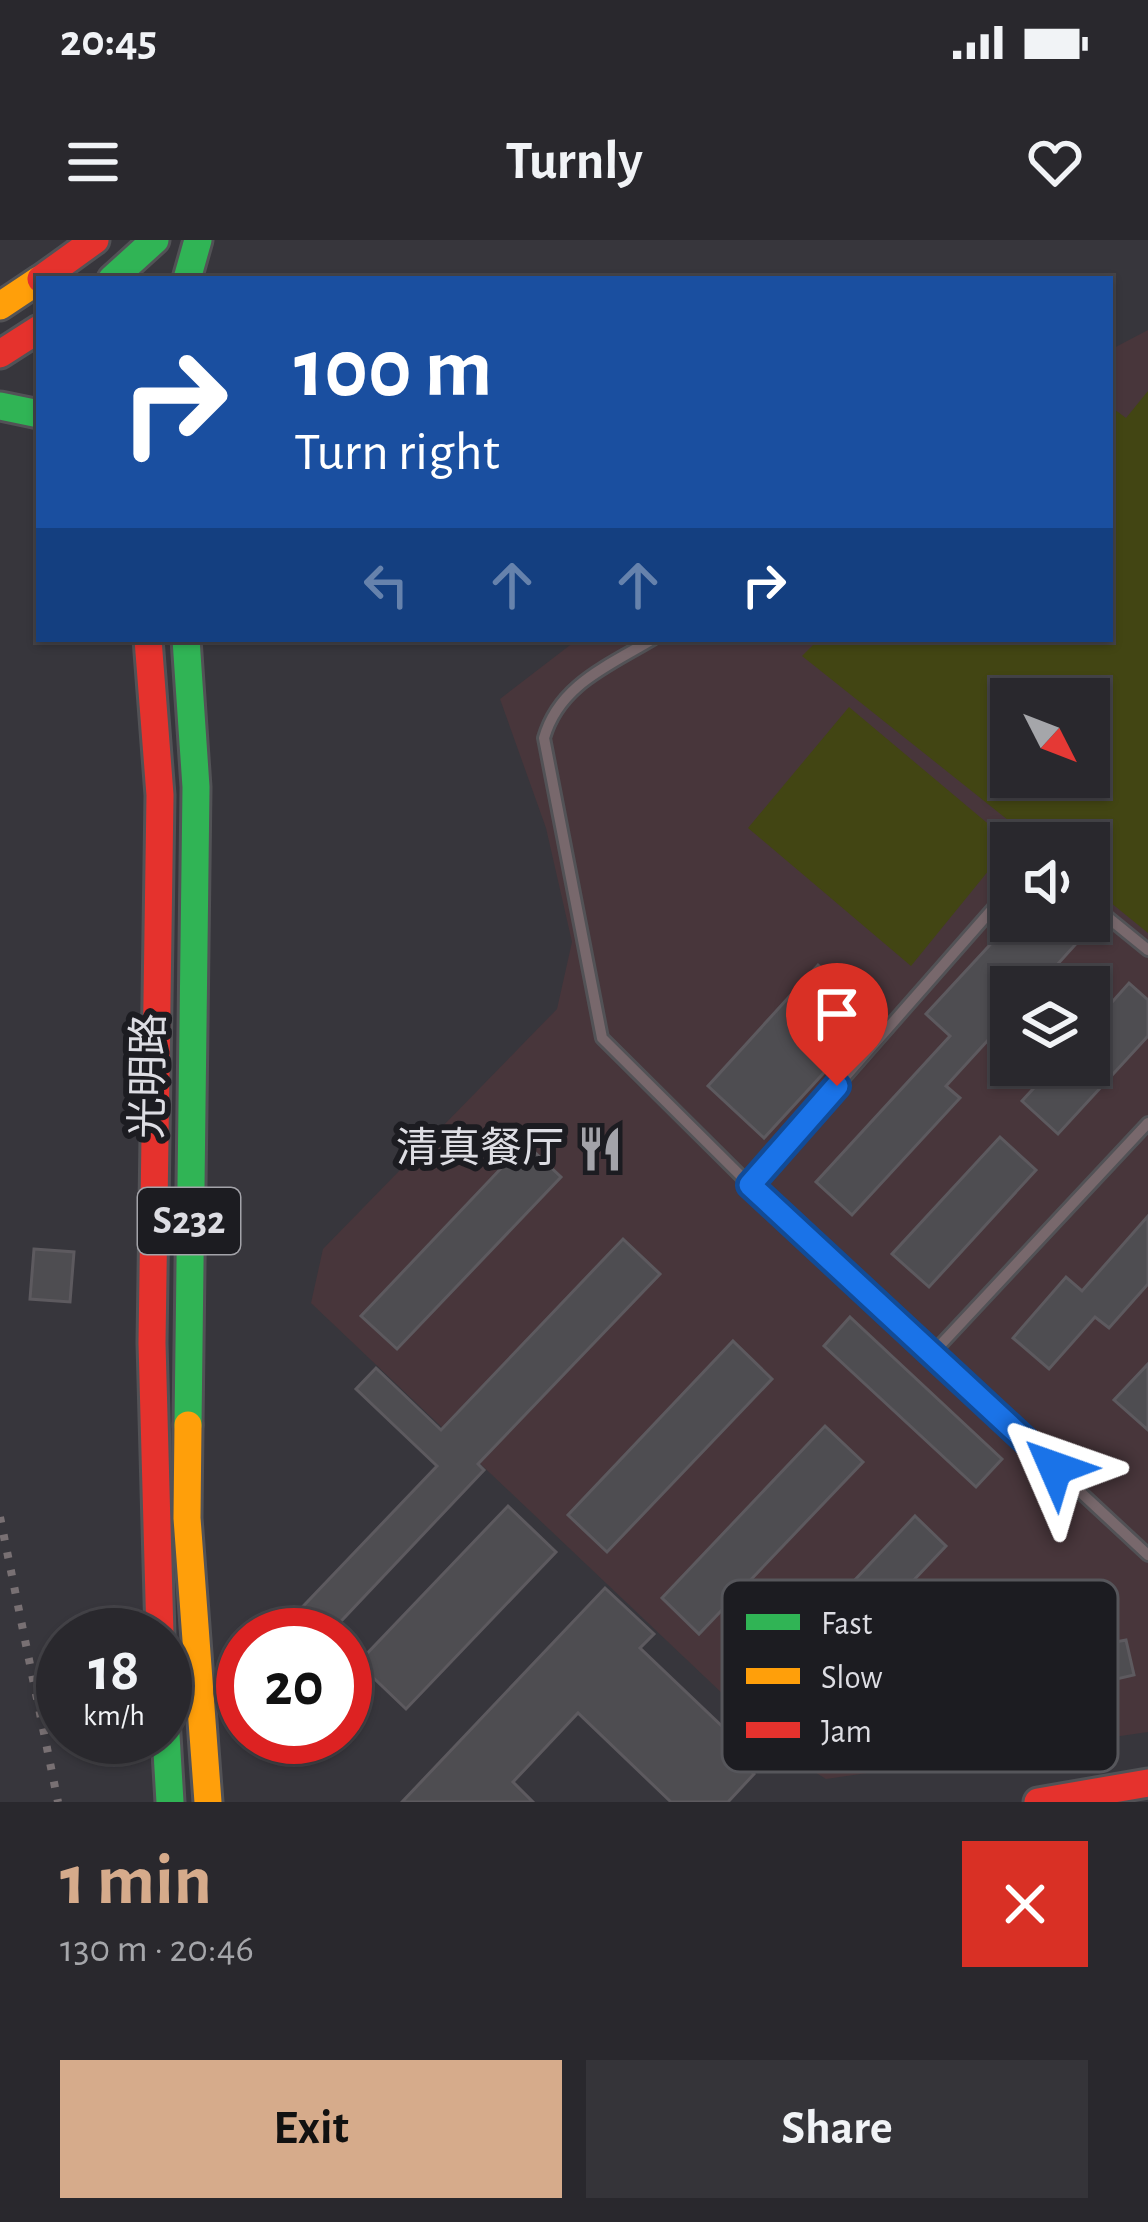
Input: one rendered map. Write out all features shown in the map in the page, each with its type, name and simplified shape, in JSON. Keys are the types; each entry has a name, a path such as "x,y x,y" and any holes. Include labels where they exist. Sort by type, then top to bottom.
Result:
{"main road":[{"path":"112,276 155,240"},
{"path":"188,276 198,240"},
{"path":"52,269 92,241 107,276"},
{"path":"0,306 36,280"},
{"path":"0,354 36,331"},
{"path":"0,406 36,413"},
{"name":"光明路","path":"148,642 160,795 152,1391 159,1608"},
{"name":"光明路","path":"186,642 196,787 187,1518 208,1802"},
{"path":"168,1764 170,1802"},
{"path":"1038,1802 1148,1783"}],"lane":[{"path":"648,642 577,685 553,707 544,738 602,1038 750,1185 1148,1555"},
{"path":"750,1185 990,912"},
{"path":"1110,919 1148,950"},
{"path":"932,1354 1148,1123"}],"shaded area":[{"path":"1148,330 1148,1732 1118,1736 1118,1580 722,1580 722,1693 311,1303 323,1249 557,1009 572,942 546,828 500,699 574,642 1113,642 1113,348"},
{"path":"815,1772 874,1772 826,1779"}],"green space":[{"path":"1148,391 1148,933 1110,902 1110,822 1011,822 802,656 816,642 1113,642 1113,408 1126,418"},
{"path":"849,707 990,825 990,869 911,966 748,828"}],"building":[{"path":"993,942 1078,942 1056,966 990,966 990,1038 946,1086 960,1098 852,1215 816,1182 950,1036 926,1014"},
{"path":"818,965 875,1017 764,1138 708,1086"},
{"path":"1129,983 1148,1000 1148,1036 1110,1077 1110,1004"},
{"path":"1036,1086 1102,1086 1058,1134 1022,1101"},
{"path":"1000,1137 1036,1170 929,1287 892,1254"},
{"path":"525,1143 561,1177 397,1349 361,1316"},
{"path":"1148,1216 1148,1284 1109,1328 1095,1317 1049,1369 1013,1338 1066,1277 1082,1291"},
{"path":"623,1239 660,1274 478,1464 484,1470 354,1608 301,1608 437,1466 356,1389 376,1368 441,1430"},
{"path":"34,1249 74,1252 70,1302 30,1299"},
{"path":"850,1317 1002,1459 976,1487 824,1346"},
{"path":"733,1341 772,1379 607,1552 568,1515"},
{"path":"1148,1364 1148,1430 1114,1400"},
{"path":"825,1426 863,1462 750,1580 722,1580 722,1610 699,1634 662,1598"},
{"path":"508,1506 556,1552 406,1709 372,1676 372,1648"},
{"path":"915,1516 946,1546 914,1580 855,1580"},
{"path":"605,1588 654,1634 640,1648 722,1726 722,1772 754,1774 728,1802 671,1802 578,1713 513,1782 533,1802 402,1802"},
{"path":"1126,1640 1134,1675 1118,1679 1118,1642"}],"railway":[{"path":"0,1517 58,1802"}],"traffic: fast":[{"path":"115,276 155,240"},
{"path":"188,276 198,240"},
{"path":"0,406 36,413"},
{"path":"186,642 196,787 188,1425"},
{"path":"168,1764 170,1802"}],"traffic: slow":[{"path":"0,306 36,282"},
{"path":"188,1425 187,1518 208,1802"}],"traffic: jam":[{"path":"45,276 95,240"},
{"path":"0,354 36,331"},
{"path":"148,642 160,795 152,1343 159,1608"},
{"path":"1038,1802 1148,1783"}],"place":[{"name":"清真餐厅","path":"600,1149"}],"route":[{"path":"837,1086 750,1185 1055,1468"}]}
